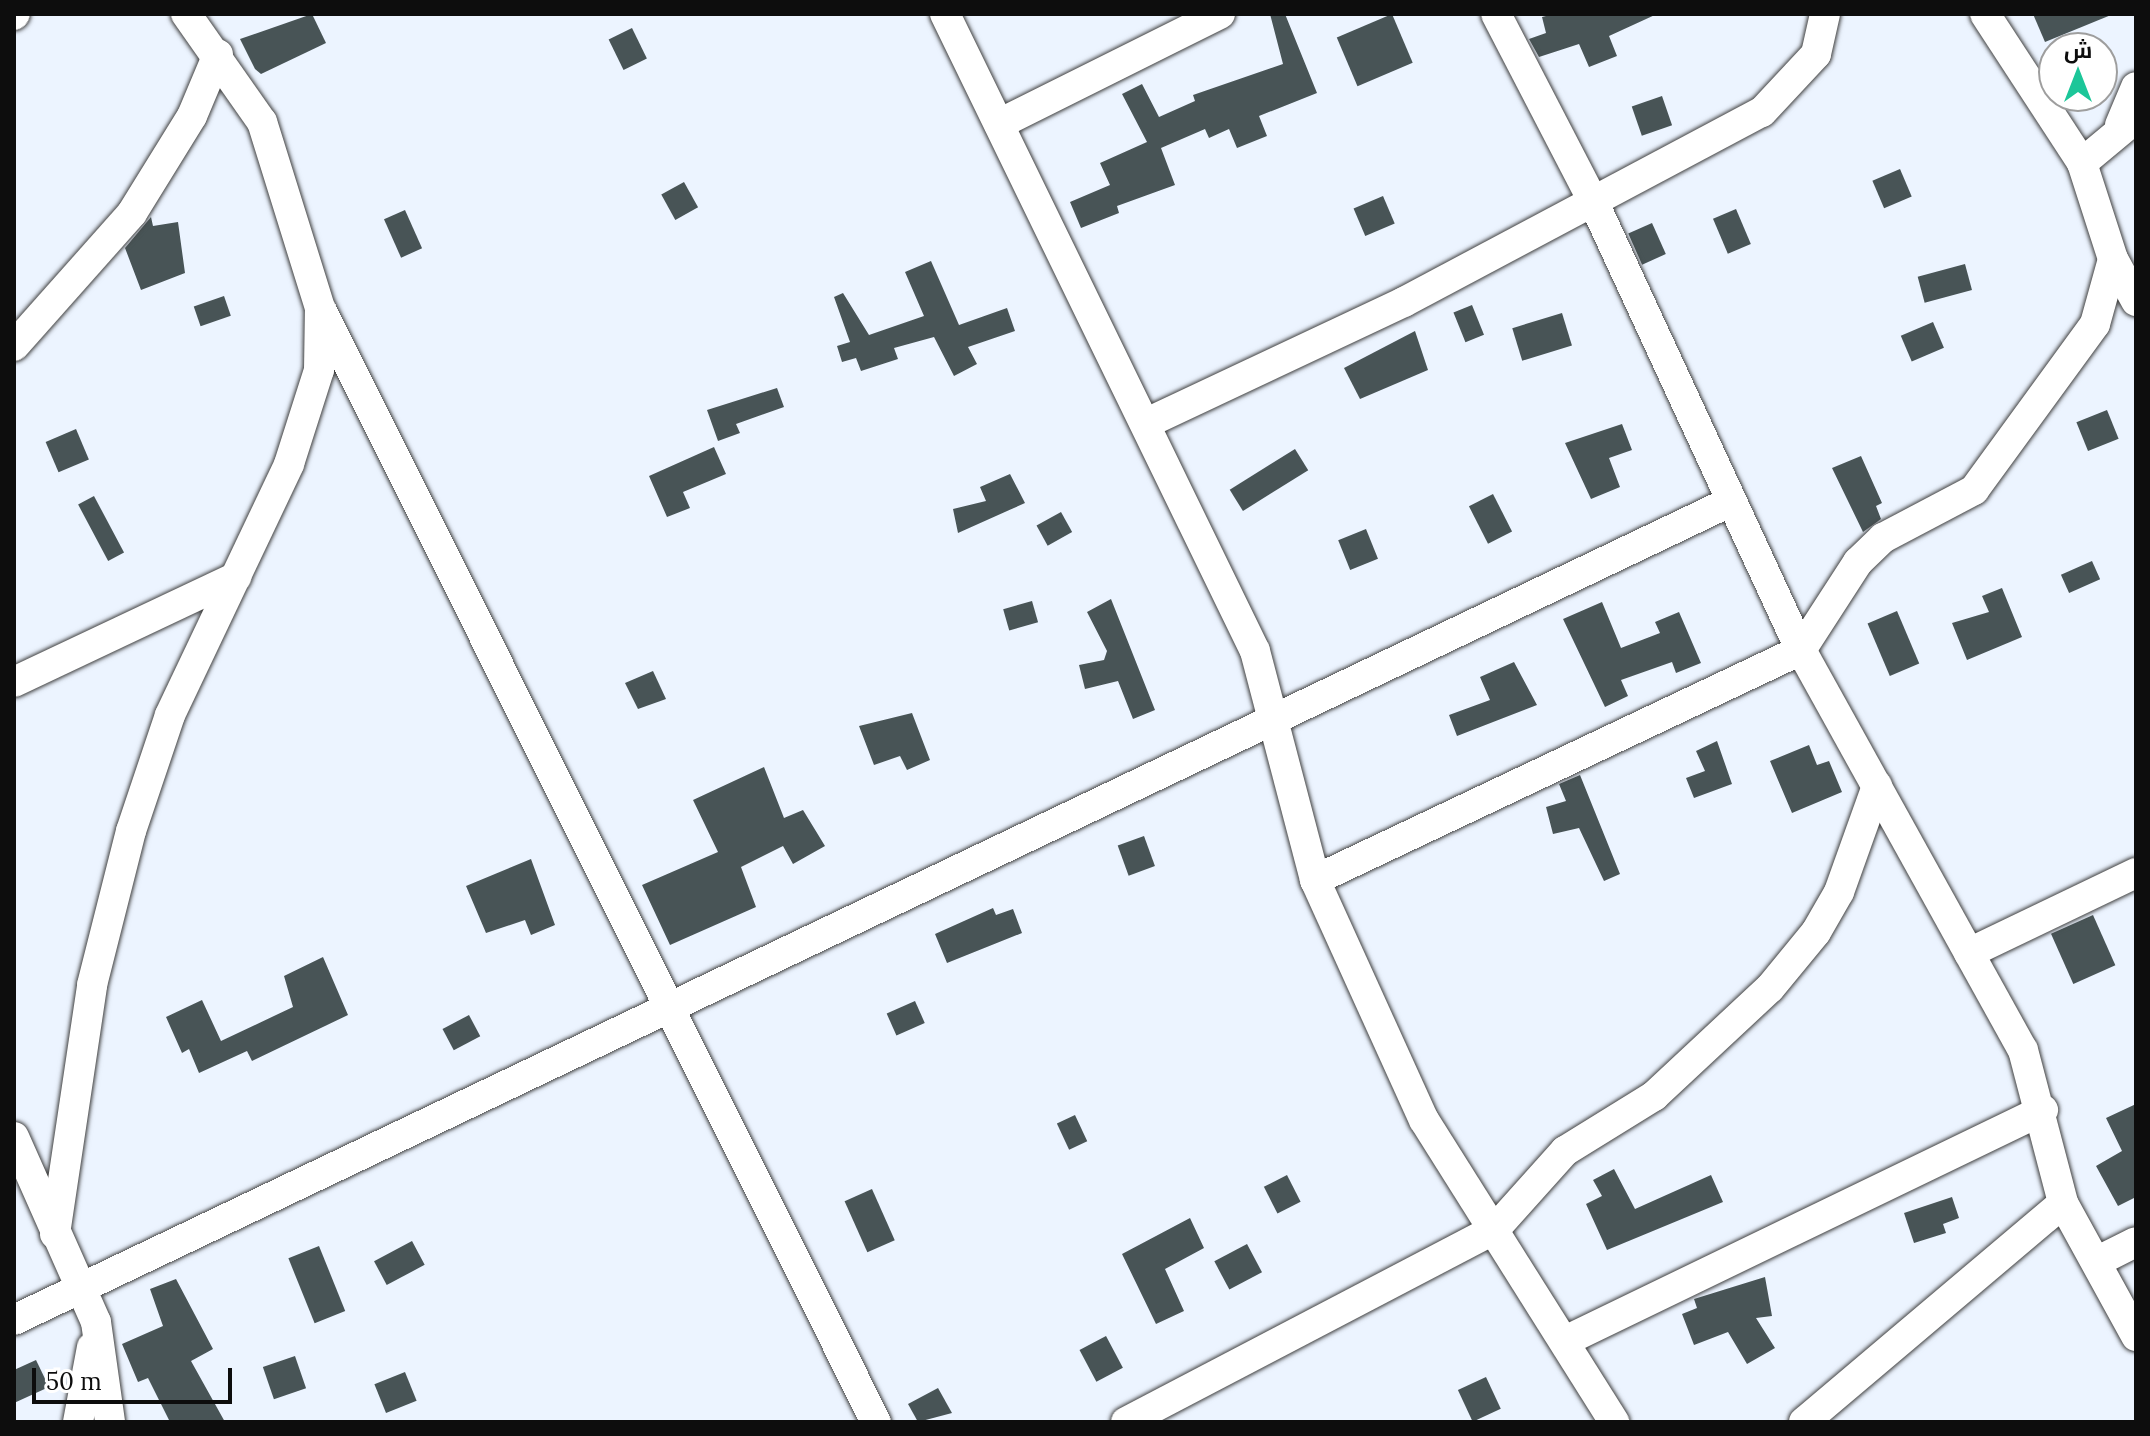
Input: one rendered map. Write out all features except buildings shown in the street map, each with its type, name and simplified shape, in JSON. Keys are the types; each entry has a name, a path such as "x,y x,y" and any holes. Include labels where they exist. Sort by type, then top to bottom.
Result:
{"street":[{"path":"186,14 218,54 262,122 320,308 876,1422"},
{"path":"945,14 1149,422 1255,651 1315,880 1424,1120 1614,1422"},
{"path":"999,124 1220,14"},
{"path":"1496,14 1594,203 1801,650 2023,1050 2043,1110 2063,1203 2098,1261 2136,1336"},
{"path":"1149,422 1594,203 1762,112 1816,54 1825,14"},
{"path":"1985,14 2082,163 2113,259 2136,301"},
{"path":"14,346 132,213 192,116 218,54"},
{"path":"2082,163 2128,122 2136,87"},
{"path":"1315,880 1801,650 1858,562 1883,538 1974,490 2095,324 2113,259"},
{"path":"55,1234 92,985 131,831 170,715 289,464 319,370 320,308"},
{"path":"14,1320 671,1009 1272,717 1732,501"},
{"path":"14,682 236,577"},
{"path":"1126,1422 1495,1229 1565,1151 1654,1096 1770,988 1839,892 1877,786"},
{"path":"1969,953 2136,873"},
{"path":"1565,1341 2043,1110"},
{"path":"14,1137 96,1322 110,1422"},
{"path":"1804,1422 2063,1203"},
{"path":"2098,1261 2136,1242"},
{"path":"78,1422 96,1322"}]}
